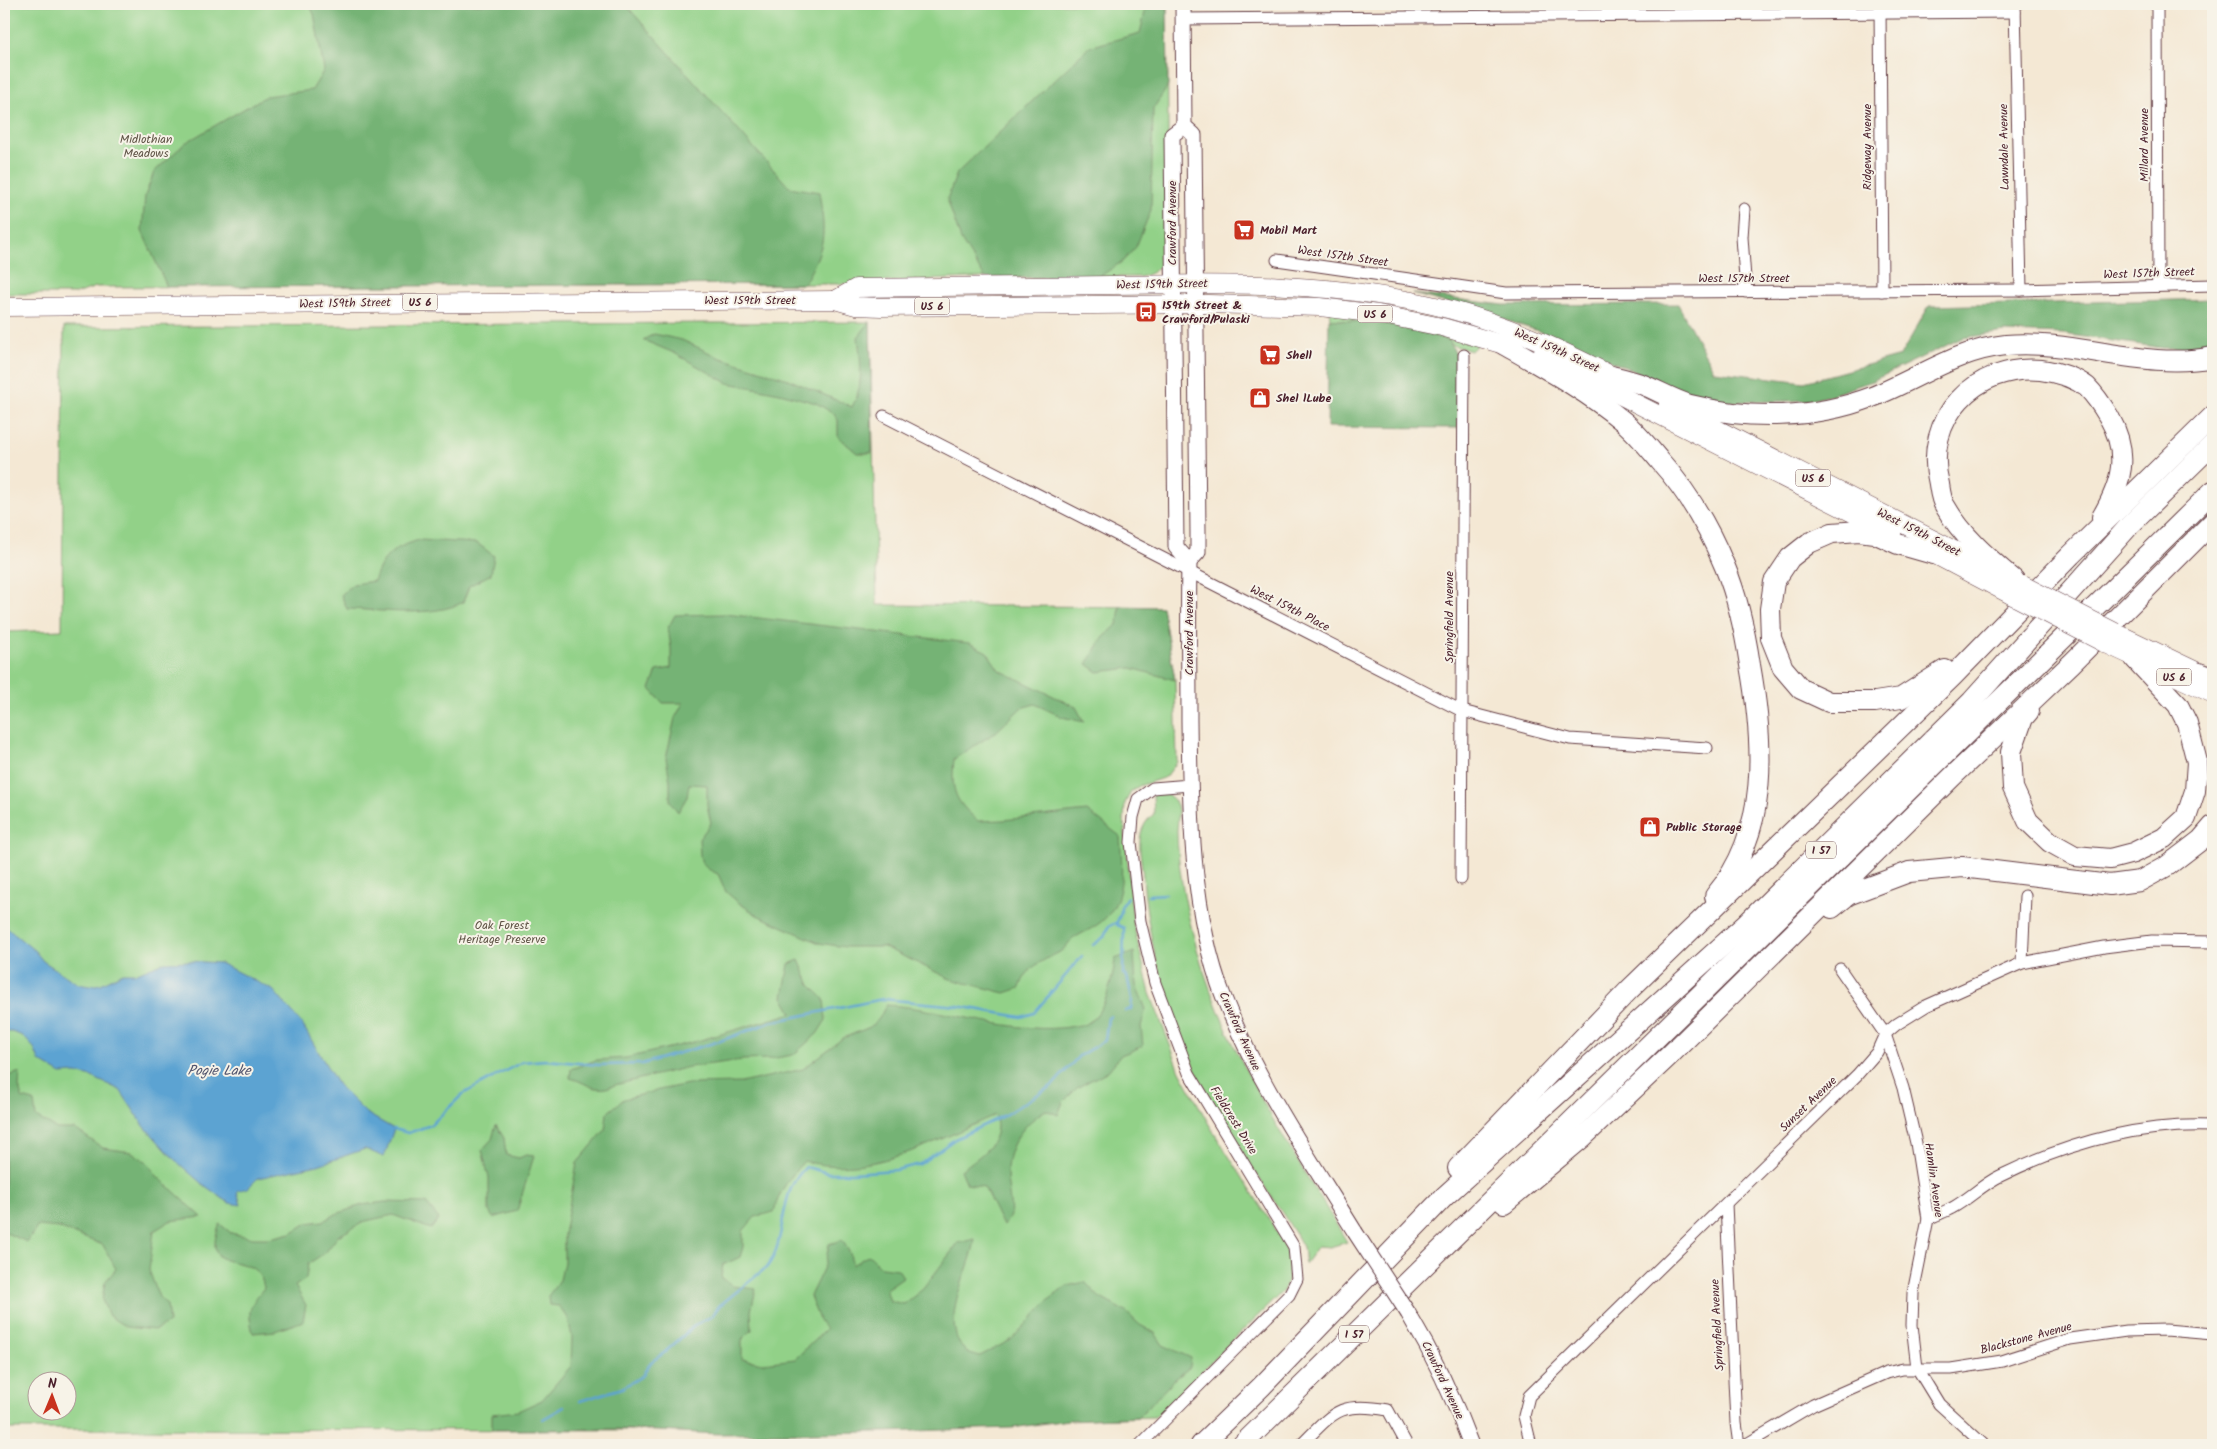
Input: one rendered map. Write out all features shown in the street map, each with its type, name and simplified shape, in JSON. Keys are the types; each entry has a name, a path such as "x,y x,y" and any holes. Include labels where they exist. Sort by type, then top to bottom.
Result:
{"highway":[{"path":"1503,344 1570,382 1625,423 1661,462 1696,508 1725,567 1743,622 1755,690 1761,746 1758,795 1747,843 1725,884 1660,960"},
{"path":"1612,376 1640,384 1688,404 1717,410 1767,416 1825,411 1850,404 1874,396 1954,358 1985,349 2005,346 2050,345 2156,360 2190,360 2213,357"},
{"path":"2017,587 1971,543 1944,505 1936,472 1935,456 1942,424 1962,395 1989,377 2024,368 2056,372 2086,387 2101,403 2117,432 2123,466 2114,496 2091,535"},
{"path":"1407,1235 1446,1181 1615,1004 1953,676 2091,535 2213,416"},
{"name":"I 57","path":"1201,1445 1267,1380 1444,1196 1744,926 1972,701 2130,525 2213,444"},
{"name":"I 57","path":"1242,1445 2213,491"},
{"path":"1467,1223 1506,1202 1583,1137 2063,671 2213,522"},
{"path":"1933,554 1898,544 1874,533 1859,531 1832,533 1800,549 1790,558 1774,582 1770,609 1771,638 1783,668 1801,688 1829,702 1875,702 1901,698 1924,685 1988,640"},
{"path":"2157,578 2213,540"},
{"path":"2063,671 2023,718 2011,752 2013,788 2028,821 2050,842 2075,856 2110,859 2133,853 2164,838 2186,818 2195,791 2197,762 2187,723 2178,705 2135,659"},
{"path":"1759,967 1848,895 1909,872 1962,867 2110,885 2140,881 2167,866 2202,840 2213,826"}],"main road":[{"name":"Crawford Avenue","path":"1183,11 1184,126 1194,135 1196,283 1198,552 1189,567 1190,785 1194,861 1206,937 1223,996 1247,1053 1354,1232 1408,1313 1435,1358 1456,1404 1471,1445"},
{"name":"Crawford Avenue","path":"1184,126 1172,135 1173,304 1176,547 1189,567"},
{"name":"West 159th Street","path":"835,300 856,288 1196,283 1311,287 1409,301 1453,311 1500,325 1550,345 2017,587 2109,637 2209,677"},
{"name":"West 159th Street","path":"4,307 835,300 856,306 881,307 1173,304 1310,306 1378,314 1442,327 1503,344 1548,360 1933,554 2017,587"},
{"name":"West 159th Street","path":"2109,637 2135,659 2213,694"}],"street":[{"name":"Millard Avenue","path":"2157,4 2158,286"},
{"path":"1183,11 2015,8"},
{"name":"Lawndale Avenue","path":"2015,8 2021,290"},
{"name":"Ridgeway Avenue","path":"1880,9 1882,291"},
{"path":"1744,208 1742,237 1746,292"},
{"name":"West 157th Street","path":"1277,260 1506,293 2021,290 2213,285"},
{"name":"Springfield Avenue","path":"1461,879 1464,355"},
{"name":"West 159th Place","path":"884,416 1189,567 1462,710 1570,739 1707,748"},
{"name":"Fieldcrest Drive","path":"1140,1445 1290,1295 1297,1279 1294,1247 1189,1073 1155,983 1140,921 1131,842 1133,816 1138,799 1153,788 1190,785"},
{"path":"2022,962 2026,896"},
{"name":"Sunset Avenue","path":"1531,1445 1524,1416 1529,1396 1857,1076 1877,1052 1885,1034 1926,1006 2022,962 2104,947 2152,941 2213,942"},
{"name":"Hamlin Avenue","path":"1840,969 1885,1034 1905,1097 1916,1143 1928,1219 1913,1293 1912,1325 1917,1368 1939,1404 1984,1445"},
{"path":"1928,1219 1952,1208 1998,1176 2061,1149 2123,1131 2183,1124 2213,1126"},
{"name":"Springfield Avenue","path":"1726,1204 1736,1423 1739,1445"},
{"name":"Blackstone Avenue","path":"1745,1445 1813,1405 1886,1373 1917,1368 1951,1369 2002,1361 2070,1339 2126,1331 2166,1330 2213,1334"},
{"path":"1301,1445 1330,1416 1347,1407 1365,1406 1388,1410 1407,1445"}],"green space":[{"name":"Midlothian Meadows","path":"4,4 1167,4 1168,250 1164,261 1157,269 1140,277 972,278 838,284 96,287 76,294 4,294"},
{"path":"309,4 625,4 789,187 819,192 823,220 822,240 817,259 804,284 167,287 142,231 145,196 154,172 185,143 266,96 312,90 324,70 314,14"},
{"path":"1147,4 1167,4 1168,86 1153,109 1151,210 1136,247 1123,261 1099,277 985,278 961,240 947,199 957,173 1089,47 1140,33"},
{"path":"1413,294 1504,305 1678,304 1714,371 1804,382 1900,356 1929,306 2213,299 2213,345 2195,348 2163,348 2063,334 2005,332 1962,338 1872,381 1828,396 1811,400 1724,402 1694,396 1541,332 1481,312"},
{"path":"1329,310 1481,341 1471,351 1452,345 1449,340 1392,325 1330,319"},
{"path":"1329,319 1392,325 1449,340 1459,361 1458,428 1327,427"},
{"name":"Oak Forest Heritage Preserve","path":"870,322 877,605 1162,607 1175,680 1177,762 1166,777 1139,786 1131,792 1125,803 1124,821 1133,923 1150,993 1180,1071 1211,1128 1284,1245 1289,1271 1283,1291 1155,1417 658,1430 4,1429 4,632 62,630 64,327"},
{"path":"870,322 872,453 857,453 838,437 838,420 833,413 816,403 780,393 728,383 674,353 643,340 654,334 682,340 721,358 788,379 852,407 860,381 861,364 858,337"},
{"path":"419,540 477,543 494,556 491,574 469,586 463,602 451,607 423,612 347,609 341,595 353,584 374,581 381,565 390,554 402,546"},
{"path":"1120,606 1162,607 1175,680 1131,668 1098,672 1087,664 1103,638 1118,624"},
{"path":"725,614 969,643 987,652 999,670 1076,707 1084,722 1062,717 1035,704 1021,708 996,732 954,759 954,787 959,801 978,821 1087,811 1120,836 1121,882 1115,904 1109,914 1098,924 1074,938 1060,952 1034,966 1026,975 1020,988 1005,993 950,979 884,947 845,947 819,943 757,915 739,903 726,892 718,874 706,868 701,861 699,839 711,823 707,805 707,785 689,784 687,797 678,812 670,801 670,781 666,758 675,718 683,703 663,703 650,689 657,671 671,668 668,628 675,615"},
{"path":"1157,792 1170,796 1177,806 1179,857 1186,906 1204,972 1220,1013 1238,1053 1279,1130 1347,1242 1330,1247 1318,1246 1305,1264 1303,1247 1297,1236 1233,1138 1209,1097 1188,1053 1169,1005 1150,929 1140,851 1143,827 1154,814 1153,796"},
{"path":"1134,952 1136,985 1146,1009 1141,1026 1143,1046 1121,1055 1108,1071 1078,1087 1063,1102 1058,1115 1046,1110 1024,1128 1014,1144 1008,1162 1007,1177 1011,1216 1003,1226 984,1187 967,1184 961,1170 982,1154 993,1141 997,1125 995,1115 926,1146 878,1161 854,1165 829,1165 804,1161 782,1191 774,1212 755,1217 743,1231 743,1247 740,1257 723,1265 721,1277 733,1286 756,1289 751,1311 752,1330 742,1340 742,1359 763,1363 795,1359 826,1329 819,1320 810,1296 825,1265 829,1244 842,1240 850,1253 852,1265 869,1255 881,1267 898,1269 903,1277 886,1289 890,1301 904,1304 923,1289 958,1243 975,1239 973,1251 957,1298 954,1322 959,1342 966,1352 980,1356 1011,1340 1050,1299 1067,1286 1085,1282 1099,1297 1126,1312 1140,1325 1155,1333 1163,1345 1191,1358 1190,1367 1174,1380 1138,1417 1068,1420 1012,1428 880,1432 720,1434 616,1429 492,1430 492,1414 518,1411 542,1400 571,1366 572,1337 568,1318 559,1306 549,1305 548,1296 560,1280 564,1262 564,1234 577,1163 605,1130 607,1113 624,1099 688,1084 741,1083 803,1069 843,1038 870,1027 879,1019 886,1005 909,1007 1029,1028 1053,1028 1085,1024 1093,1019 1103,1004 1110,986 1115,959"},
{"path":"799,960 810,985 824,999 826,1020 817,1034 793,1055 689,1067 602,1088 592,1087 570,1078 571,1069 596,1060 626,1058 694,1042 792,1013 783,997 789,964"},
{"path":"20,1072 19,1087 22,1098 34,1101 36,1117 57,1129 75,1129 103,1148 132,1152 148,1163 157,1176 202,1217 170,1221 154,1231 149,1270 159,1297 167,1305 169,1323 155,1330 126,1327 109,1316 102,1300 105,1282 116,1269 103,1245 59,1228 38,1226 27,1242 4,1232 4,1081 6,1077"},
{"path":"496,1125 504,1138 506,1155 519,1158 526,1155 534,1156 517,1211 493,1218 489,1211 489,1178 482,1150 492,1139"},
{"path":"385,1202 426,1203 439,1219 431,1229 393,1215 366,1221 338,1236 326,1252 308,1264 306,1279 295,1286 306,1305 303,1321 275,1331 253,1333 250,1319 252,1304 264,1288 260,1276 254,1269 221,1258 216,1252 215,1241 220,1224 231,1233 253,1238 270,1238 291,1233 307,1223 323,1221 336,1214 362,1205"}],"water":[{"name":"Pogie Lake","path":"4,928 7,928 35,951 43,961 78,984 89,986 101,984 123,973 137,973 164,962 189,961 220,963 273,990 302,1024 338,1085 366,1113 394,1129 384,1157 365,1149 318,1165 258,1178 248,1188 237,1191 241,1205 229,1203 201,1183 175,1160 144,1126 120,1090 92,1077 76,1073 61,1074 39,1061 34,1048 23,1036 12,1032 4,1032"}],"waterway":[{"path":"1148,895 1166,894"},
{"path":"1093,945 1104,937 1108,927 1117,922 1121,913 1121,907 1128,897"},
{"path":"1117,922 1117,925 1124,928 1123,974 1127,976 1132,999 1131,1009 1125,1011"},
{"path":"394,1129 408,1133 431,1125 463,1094 522,1062 545,1060 599,1065 642,1064 720,1041 771,1022 883,999 958,1006 1021,1017 1034,1013 1082,956"},
{"path":"580,1401 622,1388 642,1376 651,1362 695,1325 712,1316 719,1306 767,1267 778,1243 790,1190 806,1167 828,1173 852,1173 896,1170 920,1164 955,1139 1003,1116 1053,1085 1079,1056 1105,1040 1108,1018 1111,1016"},
{"path":"543,1419 564,1407"}],"place":[{"name":"Mobil Mart","path":"1244,230"},
{"name":"159th Street & Crawford/Pulaski","path":"1146,312"},
{"name":"Shell","path":"1270,355"},
{"name":"Shel lLube","path":"1260,398"},
{"name":"Public Storage","path":"1650,827"}]}
